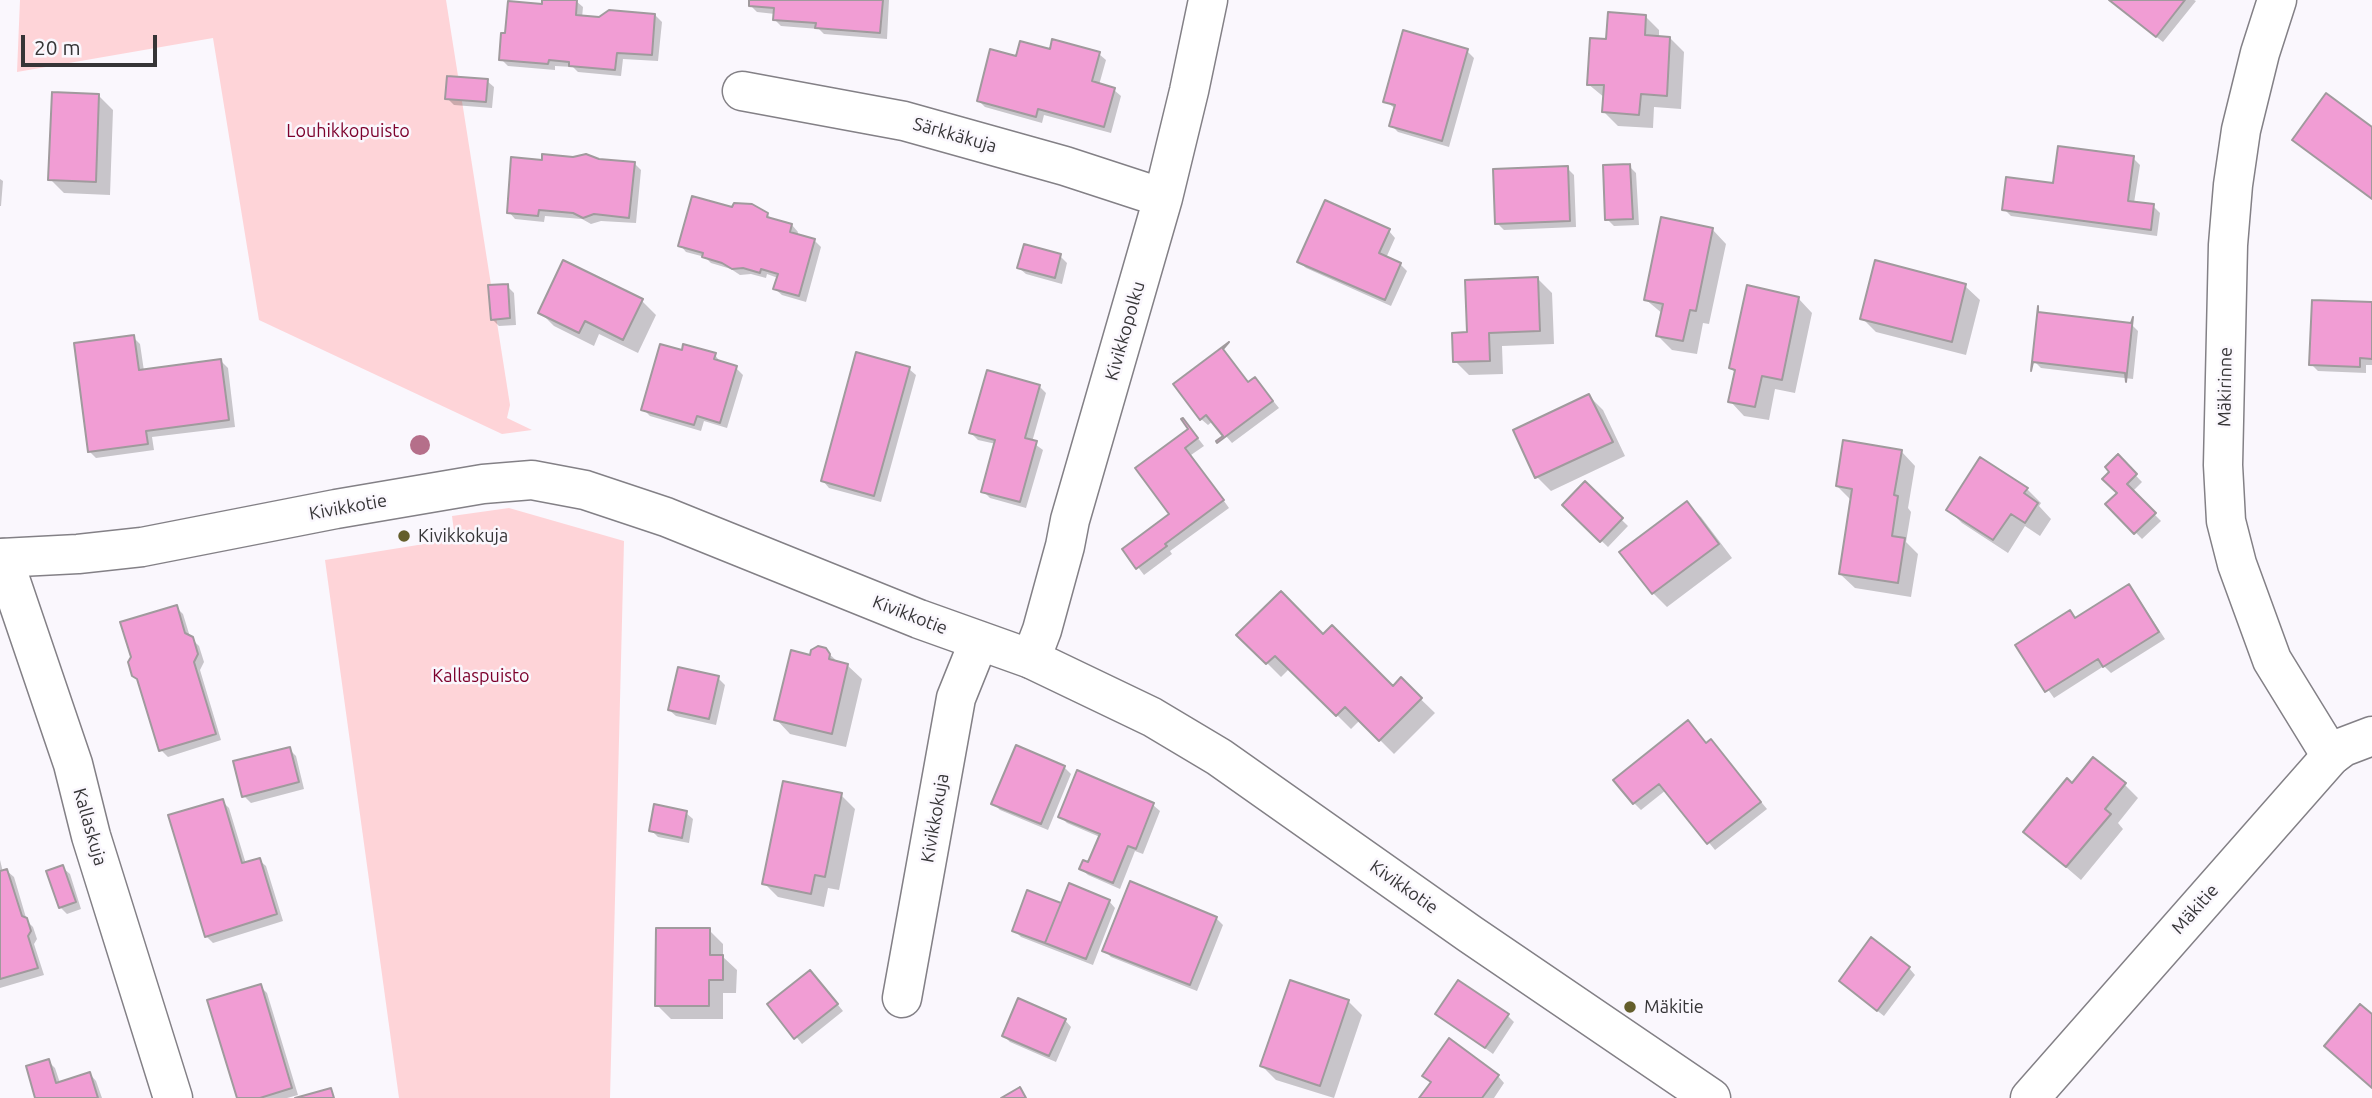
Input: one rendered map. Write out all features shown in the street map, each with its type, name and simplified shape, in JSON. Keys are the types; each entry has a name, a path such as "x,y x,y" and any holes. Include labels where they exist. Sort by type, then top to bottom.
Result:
{"street":[{"name":"Kivikkopolku","path":"1031,659 1042,630 1070,520 1163,198 1208,0"},
{"name":"Mäkirinne","path":"2277,0 2260,53 2241,130 2233,185 2228,245 2223,465 2226,521 2237,564 2273,660 2331,756"},
{"name":"Särkkäkuja","path":"742,90 904,121 1065,166 1163,198"},
{"name":"Kivikkotie","path":"2,558 142,547 336,509 483,484 532,480 585,490 666,517 874,602 1031,659 1153,717 1219,757 1469,934 1711,1098"},
{"name":"Kallaskuja","path":"2,558 73,764 91,836 173,1098"},
{"name":"Kivikkokuja","path":"902,998 957,698 979,641"},
{"name":"Mäkitie","path":"2030,1098 2331,756 2343,747 2372,736"}],"green space":[{"name":"Louhikkopuisto","path":"20,0 446,0 510,405 507,418 532,430 502,434 259,320 213,38 17,72"},
{"name":"Kallaspuisto","path":"509,508 624,541 610,1098 399,1098 325,560 455,539 452,516"}],"building":[{"path":"542,0 577,0 576,15 599,17 609,10 655,14 652,55 617,53 615,70 569,66 569,62 549,60 548,64 499,60 508,1 542,4"},
{"path":"749,0 883,0 880,33 815,28 816,23 773,20 774,8 749,6"},
{"path":"2109,0 2185,0 2156,37"},
{"path":"1608,12 1646,15 1645,35 1670,37 1667,96 1641,94 1639,115 1602,112 1604,85 1587,85 1590,38 1606,39"},
{"path":"1403,30 1468,49 1442,141 1389,126 1395,105 1383,102"},
{"path":"1052,39 1100,52 1092,81 1115,88 1104,127 1038,109 1036,117 977,101 990,49 1016,56 1020,41 1050,49"},
{"path":"447,76 488,79 486,102 445,99"},
{"path":"52,92 99,94 96,182 48,180"},
{"path":"2326,93 2372,127 2372,199 2292,140"},
{"path":"2058,146 2134,156 2128,201 2154,204 2151,230 2002,210 2006,177 2053,183"},
{"path":"542,154 573,157 586,154 599,159 635,162 629,218 594,214 583,218 573,213 539,210 538,216 507,213 511,157 542,160"},
{"path":"1630,164 1633,219 1605,220 1603,165"},
{"path":"1568,166 1570,221 1495,224 1493,169"},
{"path":"692,196 732,207 734,203 752,204 768,213 767,217 792,224 790,232 815,239 799,296 773,289 778,274 761,269 760,273 743,268 732,269 702,257 703,253 678,246"},
{"path":"1325,200 1390,229 1379,253 1401,263 1385,300 1297,262"},
{"path":"1661,217 1713,228 1696,311 1690,310 1683,341 1656,336 1663,304 1644,300"},
{"path":"1024,244 1061,254 1055,278 1017,268"},
{"path":"563,260 643,299 623,340 585,321 579,333 538,313"},
{"path":"1875,260 1966,284 1952,342 1860,319"},
{"path":"1538,277 1540,331 1489,333 1490,361 1453,362 1452,333 1467,332 1465,280"},
{"path":"508,284 510,318 491,320 488,285"},
{"path":"1747,285 1799,297 1782,380 1762,376 1755,407 1728,402 1735,370 1729,368"},
{"path":"2312,300 2372,302 2372,359 2360,358 2360,367 2309,365"},
{"path":"2038,306 2038,312 2131,323 2133,317 2126,382 2125,373 2033,362 2031,371"},
{"path":"134,335 139,370 221,359 229,420 146,431 148,444 88,452 74,343"},
{"path":"1229,342 1223,349 1248,382 1255,377 1273,401 1217,443 1223,436 1206,415 1200,420 1173,384"},
{"path":"660,344 682,350 683,344 716,353 714,359 737,366 720,423 697,416 694,425 641,410"},
{"path":"856,352 910,367 874,496 821,481"},
{"path":"987,370 1040,385 1025,438 1037,441 1020,502 981,492 995,440 969,433"},
{"path":"1589,394 1613,442 1535,478 1513,430"},
{"path":"1183,418 1198,438 1185,448 1224,500 1136,569 1122,549 1169,514 1135,468 1188,429 1181,419"},
{"path":"1843,440 1902,450 1894,495 1898,496 1892,536 1905,538 1898,583 1839,574 1852,489 1836,486"},
{"path":"2118,454 2137,474 2127,484 2156,513 2134,534 2105,504 2117,493 2102,479 2109,472 2105,467"},
{"path":"1980,457 2028,488 2024,493 2038,503 2025,523 2011,514 1993,540 1946,510"},
{"path":"1585,481 1623,518 1600,542 1562,505"},
{"path":"1687,501 1719,544 1652,594 1619,552"},
{"path":"2129,584 2159,632 2103,667 2098,659 2045,692 2015,645 2070,610 2075,618"},
{"path":"1281,591 1323,634 1332,625 1393,686 1401,677 1422,698 1379,741 1345,707 1336,716 1275,656 1266,664 1236,635"},
{"path":"177,605 185,633 193,637 198,654 194,662 216,734 159,751 137,679 132,676 128,662 131,657 120,622"},
{"path":"818,646 826,648 830,654 829,659 848,664 832,734 774,720 791,650 810,655 811,650"},
{"path":"678,667 719,676 709,719 668,710"},
{"path":"1688,720 1706,743 1711,739 1761,802 1707,844 1659,784 1633,804 1613,780"},
{"path":"1016,745 1065,766 1041,824 991,804"},
{"path":"290,747 299,782 242,797 233,761"},
{"path":"2093,757 2126,783 2105,809 2111,814 2066,867 2023,832 2067,778 2072,783"},
{"path":"1077,770 1154,803 1136,849 1128,846 1113,883 1079,869 1083,860 1088,862 1100,834 1058,817"},
{"path":"783,781 842,793 825,877 815,875 811,894 762,884"},
{"path":"223,799 242,863 260,858 277,914 205,937 168,815"},
{"path":"654,804 687,811 682,838 649,831"},
{"path":"63,865 76,902 59,908 46,871"},
{"path":"7,869 22,916 27,918 31,931 28,936 38,968 0,979 0,871"},
{"path":"1130,881 1217,917 1190,985 1102,951"},
{"path":"1069,883 1110,900 1086,959 1045,943"},
{"path":"1027,890 1061,903 1045,943 1012,931"},
{"path":"656,928 710,928 710,955 723,955 723,980 709,980 709,1006 655,1006"},
{"path":"1871,937 1910,967 1877,1011 1839,981"},
{"path":"810,970 838,1004 794,1039 767,1004"},
{"path":"1290,980 1349,1000 1320,1086 1260,1066"},
{"path":"1458,980 1509,1014 1485,1048 1435,1014"},
{"path":"261,984 292,1088 260,1098 237,1098 207,1000"},
{"path":"1018,998 1066,1019 1049,1056 1002,1036"},
{"path":"2360,1004 2372,1014 2372,1088 2324,1046"},
{"path":"1449,1038 1499,1075 1482,1098 1419,1098 1431,1082 1422,1076"},
{"path":"49,1059 56,1083 90,1072 98,1098 35,1098 26,1066"},
{"path":"1020,1087 1026,1098 1001,1098"},
{"path":"331,1088 334,1098 295,1098"}],"place":[{"name":"Kivikkokuja","path":"404,536"},
{"name":"Mäkitie","path":"1630,1007"}]}
